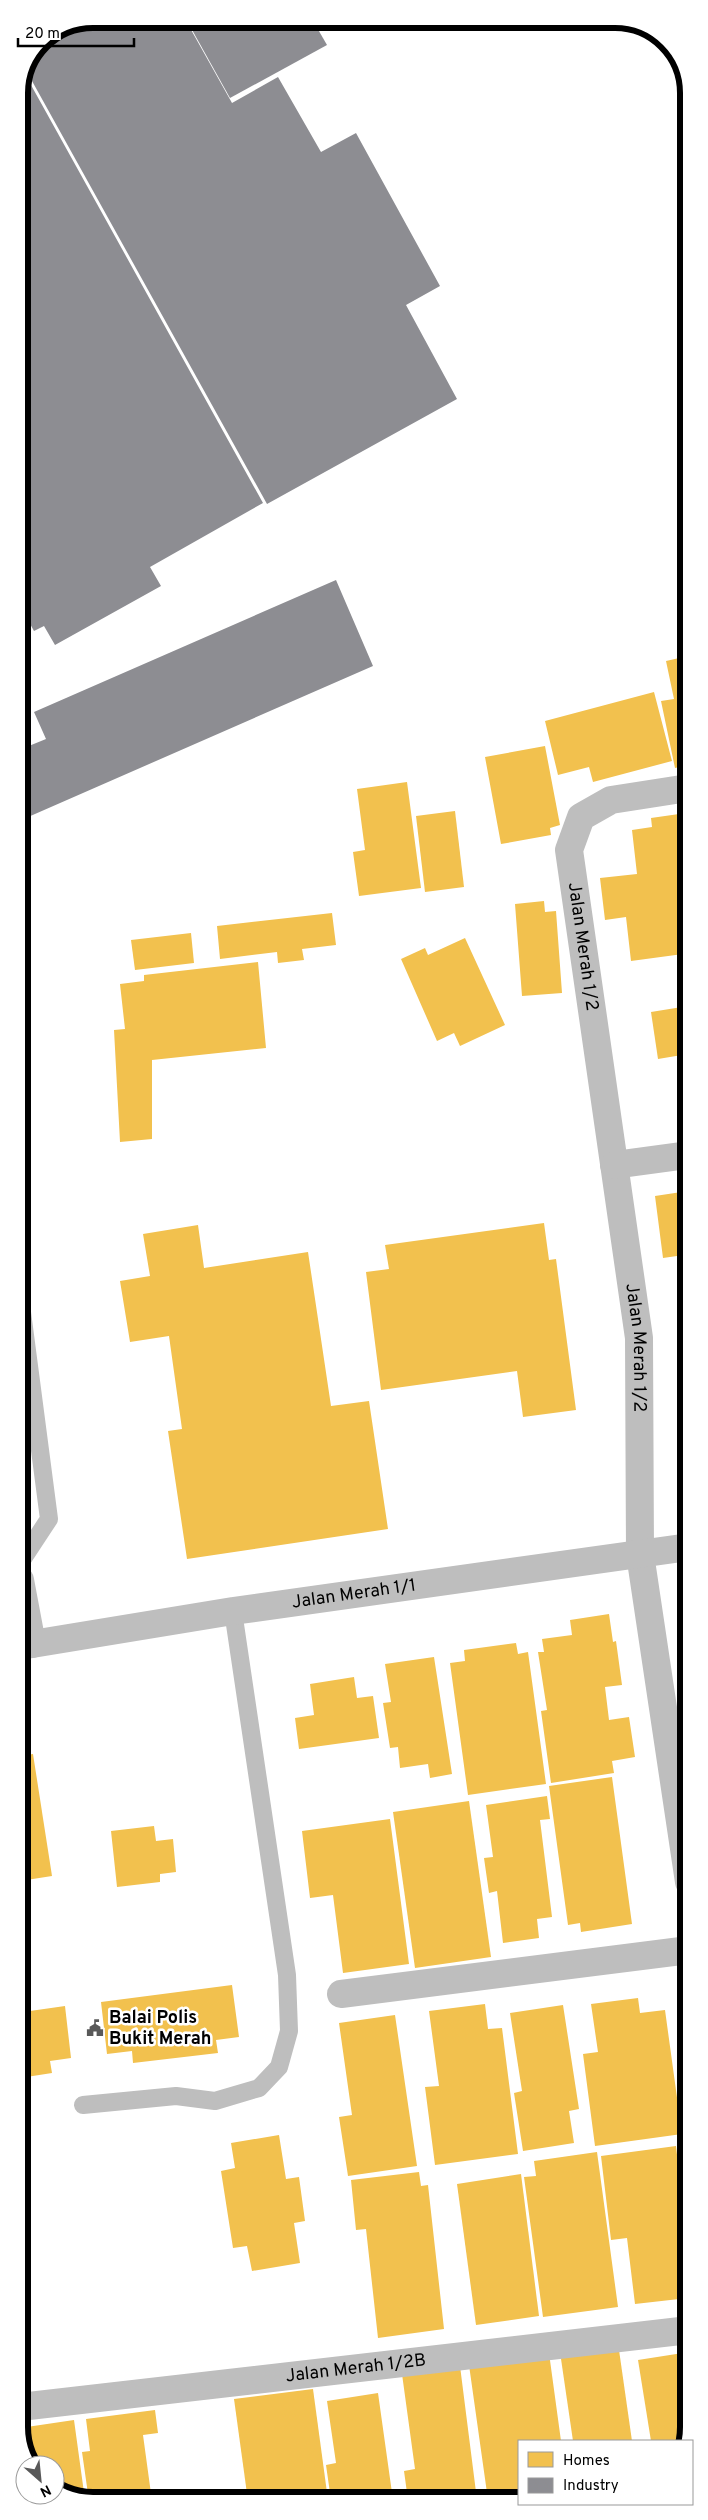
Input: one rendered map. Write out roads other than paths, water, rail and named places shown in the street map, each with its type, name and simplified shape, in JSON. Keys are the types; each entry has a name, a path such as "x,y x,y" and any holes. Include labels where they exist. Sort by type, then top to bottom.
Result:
{"street":[{"name":"Jalan Merah 1/2","path":"680,789 611,800 581,817 569,850 639,1338 640,1554 680,1822"},
{"path":"614,1165 680,1156"},
{"name":"Jalan Merah 1/1","path":"28,1645 233,1611 680,1548"},
{"path":"341,1994 680,1951"},
{"name":"Jalan Merah 1/2B","path":"28,2406 680,2331"}],"lane":[{"path":"28,1358 49,1519 28,1551"},
{"path":"83,2105 176,2096 215,2101 259,2088 279,2067 289,2032 288,1975 233,1611"}],"place":[{"name":"Balai Polis Bukit Merah","path":"95,2028"}]}
